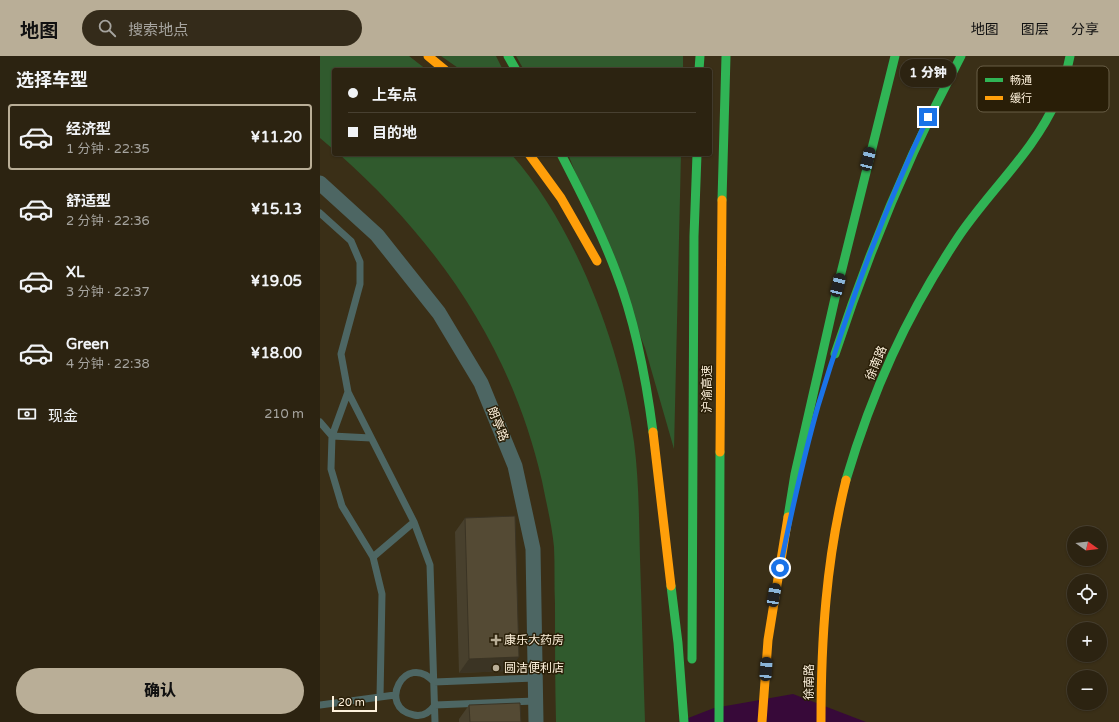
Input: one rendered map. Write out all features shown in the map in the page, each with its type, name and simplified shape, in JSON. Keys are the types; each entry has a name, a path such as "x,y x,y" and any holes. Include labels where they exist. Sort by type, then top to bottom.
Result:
{"main road":[{"path":"428,56 443,68"},
{"path":"508,56 515,68"},
{"path":"699,68 700,56"},
{"name":"沪渝高速","path":"721,698 719,501 721,236 726,56"},
{"path":"762,722 774,595 795,474 861,189 895,56"},
{"path":"832,362 856,289 883,218 908,160 961,56"},
{"name":"徐南路","path":"1067,66 1070,56"},
{"name":"徐南路","path":"821,722 822,626 831,554 846,481 868,411 898,340 935,273 976,211 1023,156 1043,126 1050,112"},
{"path":"530,156 561,198 584,235 601,268"},
{"path":"562,156 583,196 615,271 630,313 638,342 656,447 666,549 688,720"},
{"name":"沪渝高速","path":"692,670 694,244 697,156"},
{"path":"616,302 637,359 649,402"},
{"path":"774,595 794,500 825,384"},
{"path":"719,722 721,698"},
{"path":"721,698 724,722"}],"street":[{"name":"朗亭路","path":"320,183 377,235 439,312 481,383 516,466 533,549 536,722"}],"lane":[{"path":"320,213 351,241 360,262 360,284 341,354 348,392 414,522 430,565 435,722"},
{"path":"348,392 332,436 331,469 342,506 373,557 382,594 380,697"},
{"path":"320,422 332,436 371,438"},
{"path":"373,557 414,522"},
{"path":"536,678 434,682 422,673 413,673 405,676 398,683 396,695 398,703 404,712 415,715 423,715 430,711 435,705 536,701"},
{"path":"320,705 396,695"}],"green space":[{"path":"320,56 409,56 424,68 332,68 332,148 320,138"},
{"path":"441,56 496,56 502,68 458,68"},
{"path":"516,56 683,56 683,68 523,68"},
{"path":"341,156 513,156 534,183 575,251 592,289 606,328 628,405 634,442 637,471 645,722 556,722 554,547 542,481 529,433 512,387 491,343 467,301 409,224 375,188"},
{"path":"569,156 681,156 674,449 645,348"}],"shaded area":[{"path":"793,694 866,722 678,722 714,708"}],"building":[{"path":"515,516 519,657 469,659 465,518"},
{"path":"520,703 521,722 470,722 469,705"}],"traffic: fast":[{"path":"508,56 515,68"},
{"path":"699,68 700,56"},
{"path":"722,200 726,56"},
{"path":"788,517 795,474 838,285 895,56"},
{"path":"835,354 862,277 892,202 942,92 961,56"},
{"path":"1068,66 1070,56"},
{"path":"846,480 879,385 906,326 922,297 957,239 1036,137 1050,112"},
{"path":"562,156 597,227 623,292 635,331 653,432"},
{"path":"692,659 694,236 697,156"},
{"path":"719,722 720,452"},
{"path":"671,586 678,643 684,722"}],"traffic: slow":[{"path":"428,56 443,68"},
{"path":"530,156 561,198 597,261"},
{"path":"720,452 722,200"},
{"path":"653,432 671,586"},
{"path":"821,722 822,661 829,570 839,510 846,480"},
{"path":"762,722 768,640 788,517"}],"place":[{"name":"康乐大药房","path":"496,640"},
{"name":"圆洁便利店","path":"496,668"}],"route":[{"path":"780,568 794,500 818,406 856,289 883,218 928,117"}]}
